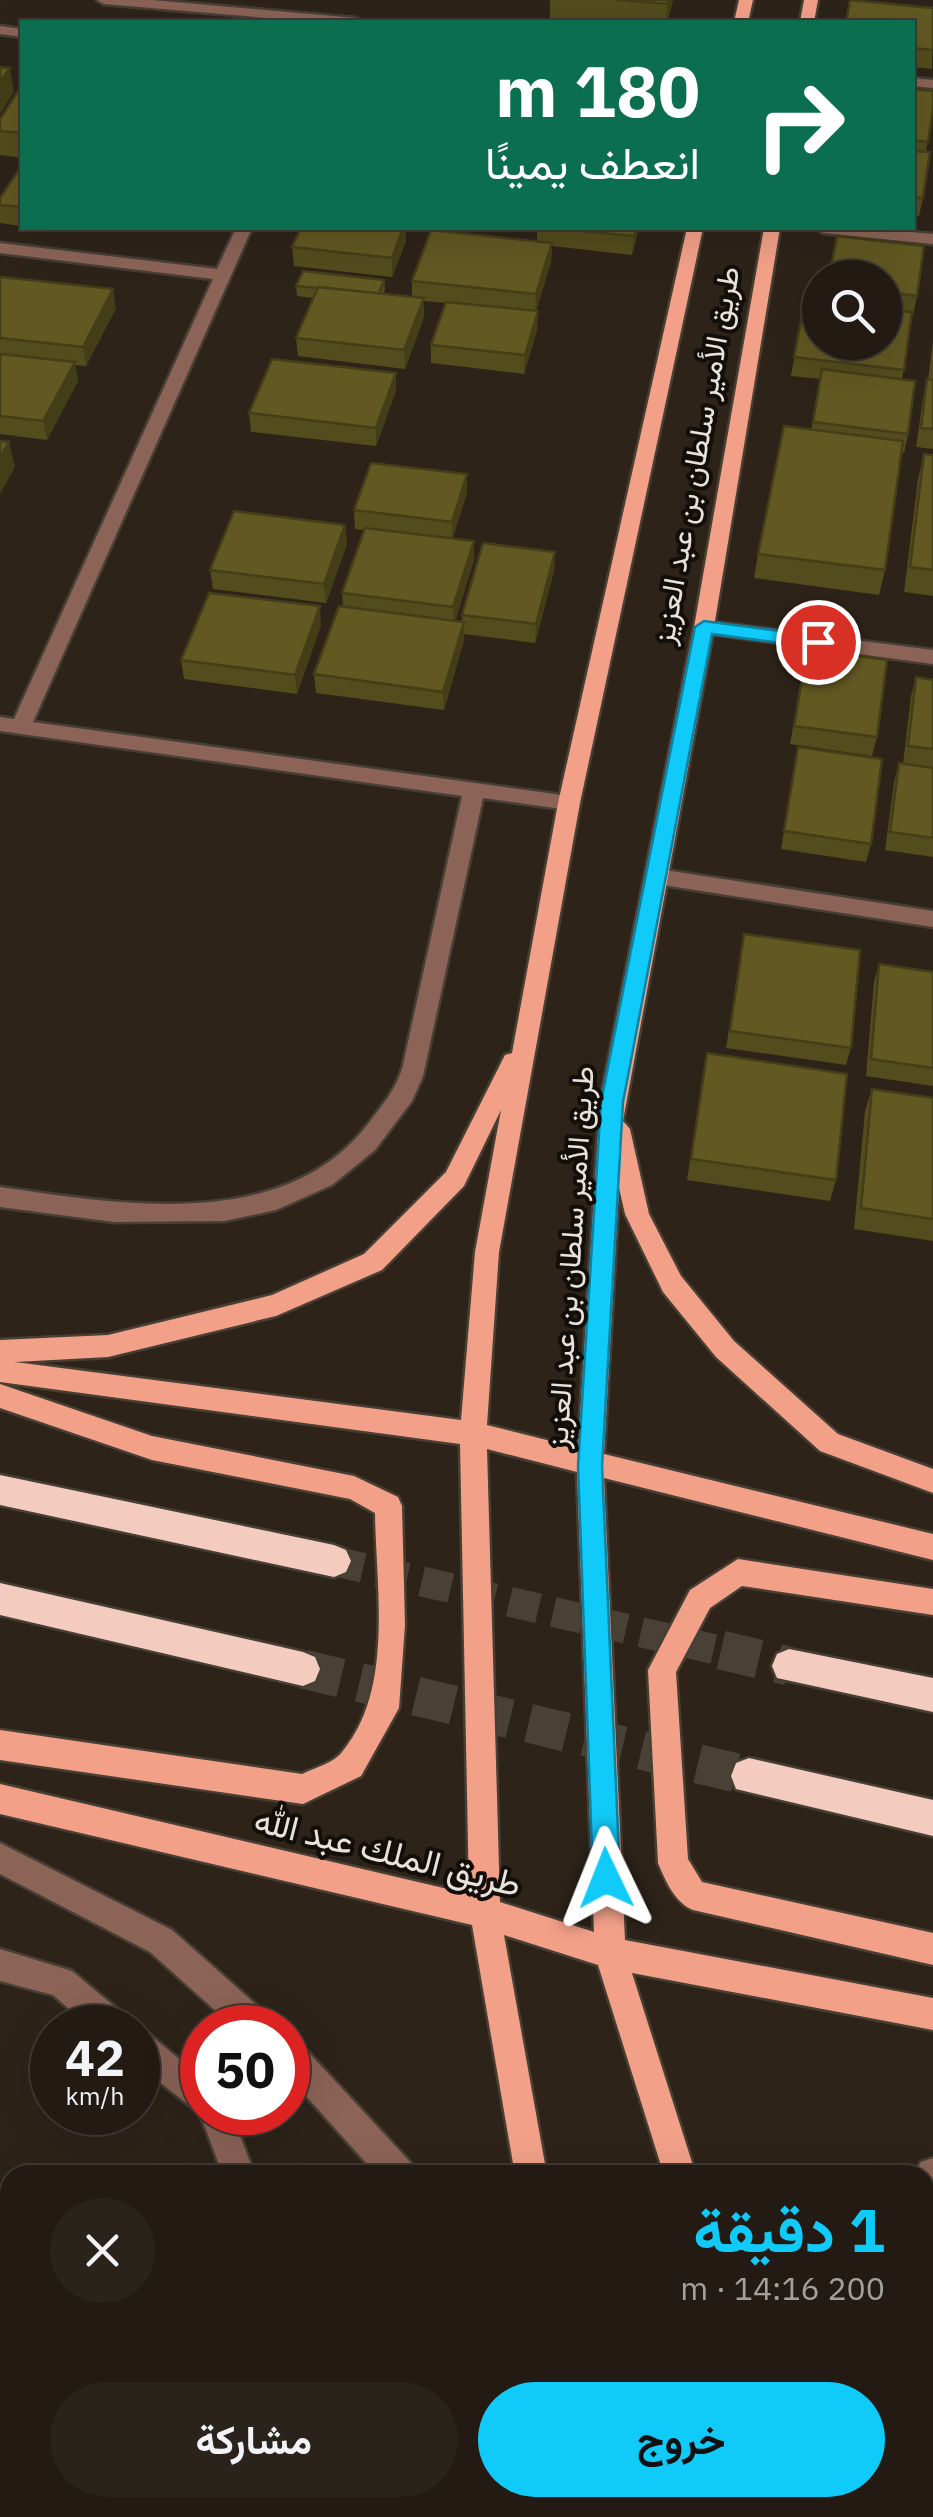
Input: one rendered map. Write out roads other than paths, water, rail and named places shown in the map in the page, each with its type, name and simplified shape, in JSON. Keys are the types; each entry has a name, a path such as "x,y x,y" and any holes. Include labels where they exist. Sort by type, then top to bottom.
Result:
{"highway":[{"path":"0,1490 334,1561"},
{"path":"0,1600 304,1669"},
{"path":"789,1666 933,1695"},
{"path":"749,1776 933,1818"}],"main road":[{"name":"طريق الأمير سلطان بن عبد العزيز","path":"528,2165 486,1913 473,1434 487,1252 569,803 696,230"},
{"name":"طريق الأمير سلطان بن عبد العزيز","path":"677,2165 610,1952 590,1466 612,1102 704,627 772,230"},
{"path":"0,1351 108,1346 276,1305 374,1262 456,1179 526,1035"},
{"path":"612,1102 638,1214 672,1284 724,1348 829,1443 933,1481"},
{"path":"0,1371 473,1434 933,1548"},
{"path":"0,1396 152,1448 354,1488 388,1506 391,1625 385,1708 351,1766 303,1789 0,1745"},
{"path":"933,1602 738,1572 700,1598 662,1670 673,1863 693,1895 933,1949"},
{"name":"طريق الملك عبد الله","path":"0,1799 486,1913 610,1952 933,2014"}],"street":[{"path":"104,0 328,20 339,0"},
{"path":"243,230 10,725 569,803"},
{"path":"841,230 933,240"},
{"path":"0,248 223,275"},
{"path":"704,627 933,657"},
{"path":"0,1196 106,1214 192,1217 276,1203 352,1160 406,1092 474,790"},
{"path":"658,877 933,919"},
{"path":"0,1858 161,1940 233,2005"},
{"path":"0,1965 61,1982 88,2005"},
{"path":"160,2064 180,2080"},
{"path":"310,2076 390,2165"},
{"path":"224,2135 235,2165"}],"tunnel":[{"path":"334,1561 731,1653"},
{"path":"721,1650 789,1666"},
{"path":"303,1669 749,1776"}]}
